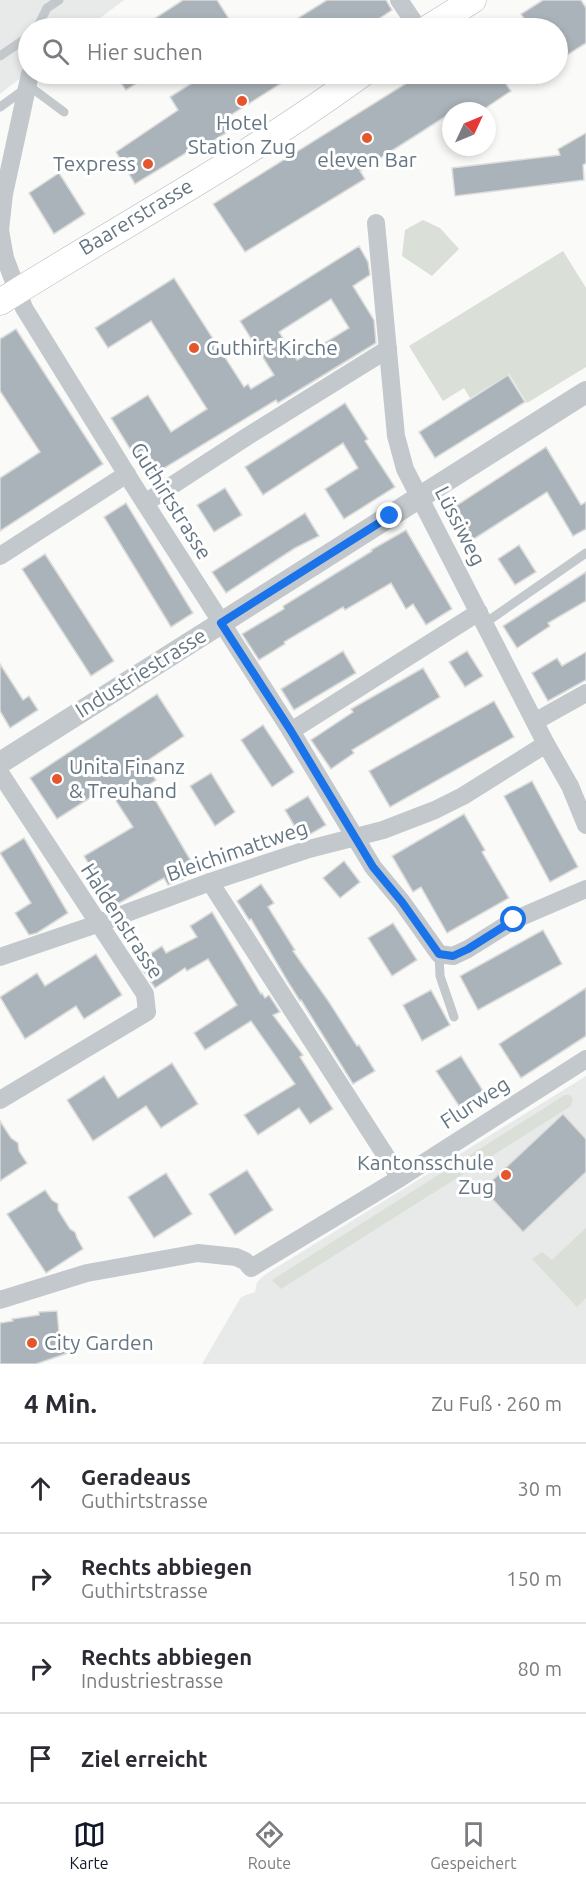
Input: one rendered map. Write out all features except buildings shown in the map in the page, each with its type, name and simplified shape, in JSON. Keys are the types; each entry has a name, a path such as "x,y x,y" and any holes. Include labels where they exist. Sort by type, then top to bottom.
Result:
{"main road":[{"path":"444,18 473,0"},
{"name":"Baarerstrasse","path":"9,296 292,123 349,84"}],"street":[{"path":"399,0 411,18"},
{"name":"Guthirtstrasse","path":"28,84 4,194 0,230 9,296 24,308 291,731 354,838 373,867 402,902 439,954"},
{"name":"Lüssiweg","path":"376,223 396,436 405,469 546,744 570,786 586,825"},
{"path":"145,503 388,349"},
{"name":"Industriestrasse","path":"0,763 586,392"},
{"path":"0,556 127,474"},
{"path":"291,731 482,618"},
{"path":"536,721 586,693"},
{"name":"Bleichimattweg","path":"0,957 210,882 309,849 383,830 435,810 464,796 546,744"},
{"name":"Haldenstrasse","path":"0,773 145,994 147,1012 0,1100"},
{"path":"210,882 400,1178"},
{"path":"439,954 453,956 460,953 514,920 586,889"},
{"name":"Flurweg","path":"0,1300 100,1271 198,1253 236,1257 245,1261 250,1268 400,1178 586,1059"}],"lane":[{"path":"42,18 47,8 59,0"},
{"path":"0,56 18,44"},
{"path":"0,107 25,84"},
{"path":"33,84 64,112"},
{"path":"482,618 586,553"},
{"path":"439,954 440,976 454,1017"}],"shaded area":[{"path":"0,0 124,0 100,18 18,18 18,80 0,94"},
{"path":"423,220 440,228 459,249 432,276 402,256 405,230"},
{"path":"563,251 586,288 586,367 527,403 509,374 470,398 464,388 443,401 409,346"},
{"name":"Kantonsschule Zug","path":"586,1076 586,1364 202,1364 241,1297 255,1292 257,1282 266,1274"},
{"path":"565,1095 573,1098 571,1106 281,1289 272,1280"},
{"path":"586,1228 586,1298 577,1307 532,1259 542,1252 552,1260"}],"place":[{"name":"Hotel Station Zug","path":"242,101"},
{"name":"eleven Bar","path":"367,138"},
{"name":"Texpress","path":"148,164"},
{"name":"Guthirt Kirche","path":"194,348"},
{"name":"Unita Finanz & Treuhand","path":"57,779"},
{"name":"Kantonsschule Zug","path":"506,1175"},
{"name":"City Garden","path":"32,1343"}],"route":[{"path":"390,516 221,623 291,731 373,867 402,902 439,954 453,956 514,920"}]}
